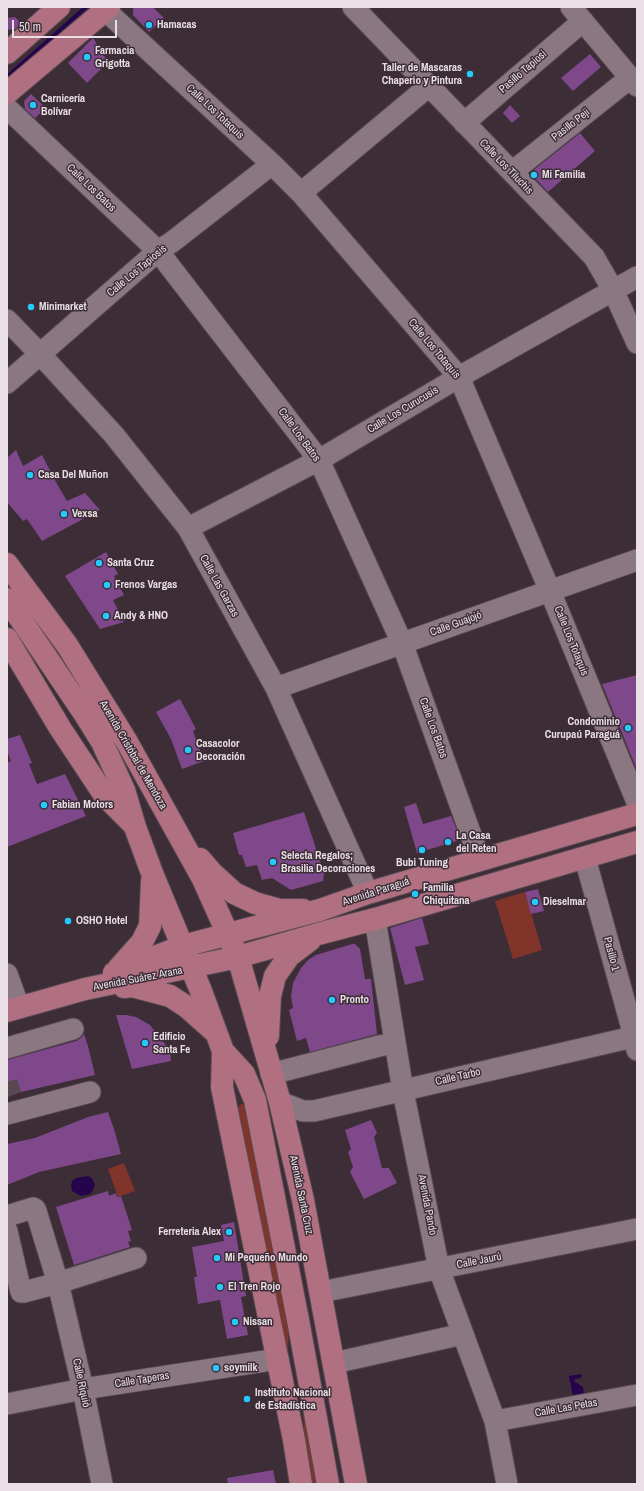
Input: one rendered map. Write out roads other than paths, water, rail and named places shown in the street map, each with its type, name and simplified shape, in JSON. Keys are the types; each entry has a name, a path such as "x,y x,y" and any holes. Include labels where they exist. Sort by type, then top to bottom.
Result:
{"main road":[{"path":"8,51 59,7"},
{"path":"7,93 107,9"},
{"name":"Avenida Cristóbal de Mendoza","path":"7,564 67,645 127,742 203,879 219,914 227,944"},
{"name":"Avenida Cristóbal de Mendoza","path":"7,600 102,742 124,790 135,827 185,962"},
{"name":"Avenida Cristóbal de Mendoza","path":"8,639 60,728 105,796 135,827"},
{"name":"Avenida Paraguá","path":"185,962 227,944 254,928 320,910 368,893 637,814"},
{"path":"177,830 212,873 234,893 255,903 280,910 320,910"},
{"name":"Avenida Paraguá","path":"185,962 214,963 227,944 318,934 375,919 637,842"},
{"path":"115,973 142,942 150,926 152,873"},
{"path":"270,1070 268,1016 270,996 275,976 289,956 318,934"},
{"name":"Avenida Santa Cruz","path":"227,944 280,1102 303,1200 356,1484"},
{"path":"185,962 201,991 219,1042 222,1087 278,1359 301,1484"},
{"name":"Avenida Suárez Arana","path":"85,989 115,973 185,962"},
{"name":"Avenida Suárez Arana","path":"13,1009 185,962"},
{"path":"201,991 209,970 214,963"},
{"path":"85,989 132,986 170,996 187,1007 219,1042 244,1074 255,1100 328,1484"},
{"path":"294,1440 298,1320"}],"street":[{"name":"Calle Los Tiluchis","path":"353,7 594,257 613,290 637,343"},
{"name":"Calle Los Totaquis","path":"107,9 272,164 300,193 459,377 550,591 637,802"},
{"path":"577,14 634,82"},
{"name":"Pasillo Tapiosi","path":"464,123 577,14"},
{"name":"Pasillo Peji","path":"512,172 634,82"},
{"path":"300,193 429,86"},
{"name":"Calle Los Batos","path":"7,108 158,251 319,460 402,643 480,860"},
{"name":"Calle Los Tapiosis","path":"7,382 158,251 172,242 272,164"},
{"name":"Calle Los Curucusis","path":"188,528 319,460 459,377 637,277"},
{"name":"Calle Las Garzas","path":"7,320 114,435 188,528 276,688 368,893"},
{"name":"Calle Guajojó","path":"276,688 637,560"},
{"name":"Pasillo 1","path":"585,858 636,1041"},
{"name":"Avenida Pando","path":"375,919 395,1043 440,1269 495,1421 507,1484"},
{"path":"7,974 13,1009"},
{"path":"7,1048 73,1029"},
{"name":"Calle Tarbo","path":"280,1102 303,1111 314,1111 636,1041"},
{"path":"270,1070 395,1043"},
{"path":"11,1107 90,1092"},
{"name":"Calle Riquió","path":"7,1216 36,1209 58,1283 83,1388 102,1484"},
{"name":"Calle Jaurú","path":"321,1292 637,1228"},
{"path":"7,1231 21,1292 58,1283 136,1258"},
{"path":"334,1363 464,1334"},
{"name":"Calle Taperas","path":"7,1404 83,1388 278,1359"},
{"name":"Calle Las Petas","path":"495,1421 637,1395"}],"waterway":[{"path":"7,77 86,7"}],"tunnel":[{"path":"7,1082 11,1095"}],"place":[{"name":"Hamacas","path":"149,25"},
{"name":"Farmacia Grigotta","path":"87,57"},
{"name":"Taller de Mascaras Chaperio y Pintura","path":"470,74"},
{"name":"Carnicería Bolívar","path":"33,105"},
{"name":"Mi Familia","path":"534,175"},
{"name":"Minimarket","path":"31,307"},
{"name":"Casa Del Muñon","path":"30,475"},
{"name":"Vexsa","path":"64,514"},
{"name":"Santa Cruz","path":"99,563"},
{"name":"Frenos Vargas","path":"107,585"},
{"name":"Andy & HNO","path":"106,616"},
{"name":"Condominio Curupaú Paraguá","path":"628,728"},
{"name":"Casacolor Decoración","path":"188,750"},
{"name":"Fabian Motors","path":"44,805"},
{"name":"La Casa del Reten","path":"448,842"},
{"name":"Bubi Tuning","path":"422,850"},
{"name":"Selecta Regalos; Brasilia Decoraciones","path":"273,862"},
{"name":"Familia Chiquitana","path":"415,894"},
{"name":"Dieselmar","path":"535,902"},
{"name":"OSHO Hotel","path":"68,921"},
{"name":"Pronto","path":"332,1000"},
{"name":"Edificio Santa Fe","path":"145,1043"},
{"name":"Ferreteria Alex","path":"229,1232"},
{"name":"Mi Pequeño Mundo","path":"217,1258"},
{"name":"El Tren Rojo","path":"220,1287"},
{"name":"Nissan","path":"235,1322"},
{"name":"soymilk","path":"216,1368"},
{"name":"Instituto Nacional de Estadística","path":"247,1399"}]}
